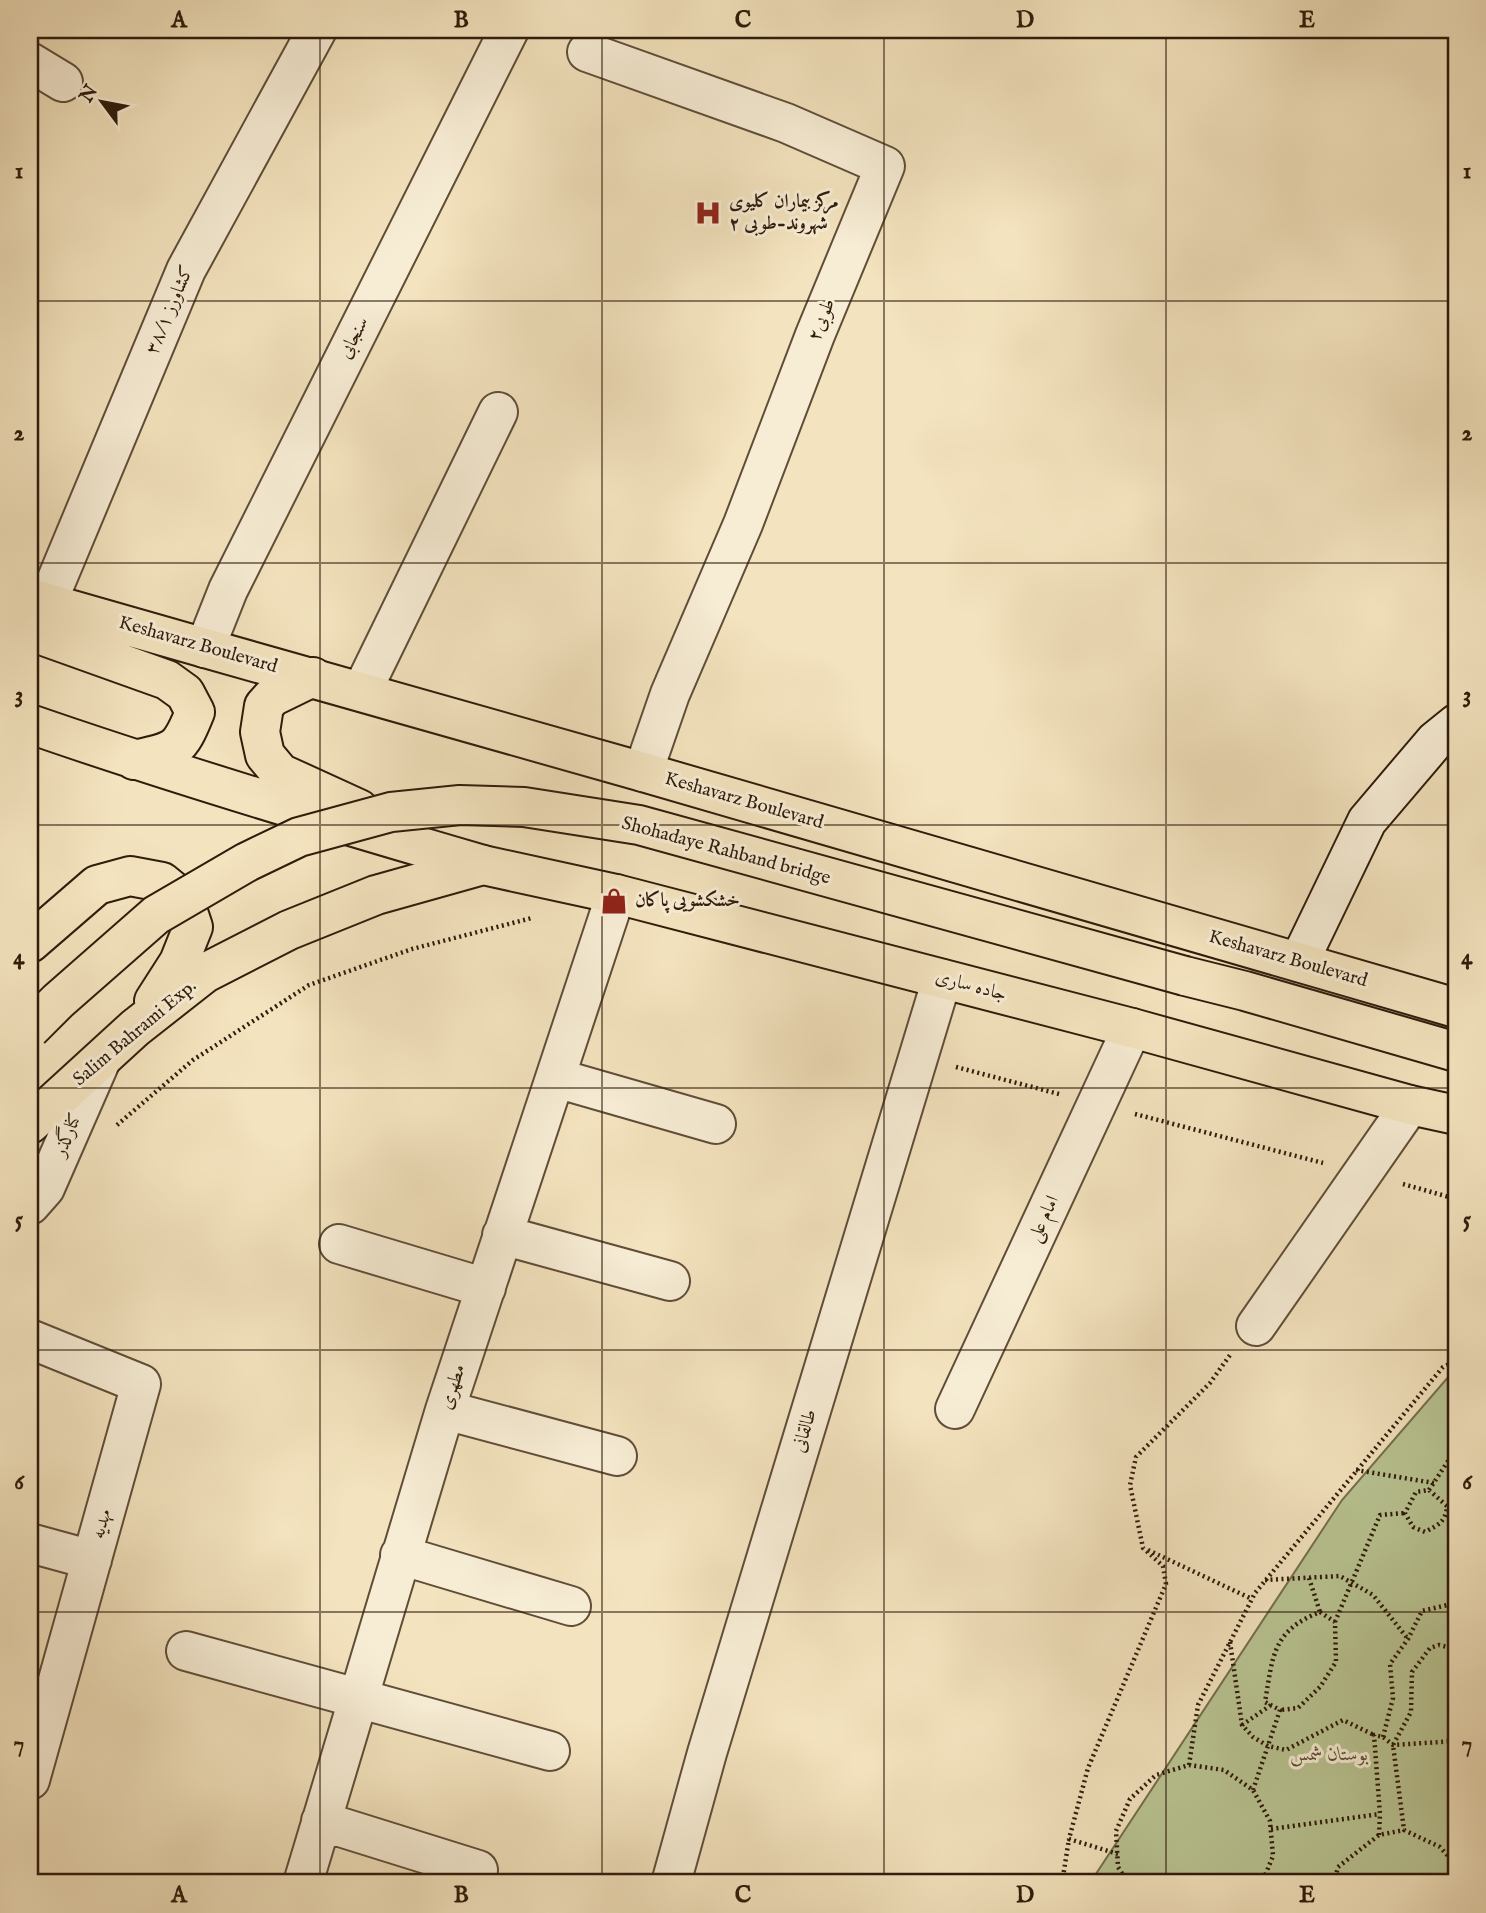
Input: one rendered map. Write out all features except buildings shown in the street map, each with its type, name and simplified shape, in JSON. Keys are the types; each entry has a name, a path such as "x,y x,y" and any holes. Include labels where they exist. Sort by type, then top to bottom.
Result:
{"main road":[{"name":"Keshavarz Boulevard","path":"36,610 205,648 313,677 1456,1008"},
{"path":"36,610 167,680 185,693 195,712 183,742 164,754 134,760"},
{"path":"313,677 272,697 264,706 260,732 265,755 280,773 483,865"},
{"path":"30,724 299,812 483,865"},
{"name":"Shohadaye Rahband bridge","path":"30,1029 156,915 247,862 299,837 391,812 460,805 524,807 639,825 1245,991 1456,1052"},
{"name":"جاده ساری","path":"483,865 616,894 1456,1115"},
{"name":"Salim Bahrami Exp.","path":"30,1124 135,1028 205,973 289,930 376,895 483,865"},
{"path":"30,943 97,885 130,876 162,883 184,900 193,927 179,962 135,1028"}],"street":[{"name":"کشاورز ۳۸/۱","path":"36,610 186,270 317,30"},
{"name":"سنجابی","path":"205,648 228,590 509,30"},
{"name":"طوبی۲","path":"587,52 786,123 885,166 815,335 743,524 670,694 643,772"},
{"path":"30,62 63,82"},
{"path":"362,691 498,412"},
{"path":"1299,962 1367,821 1435,741 1456,724"},
{"name":"مطهری","path":"303,1883 445,1410 616,894"},
{"name":"طالقانی","path":"671,1883 707,1753 942,979"},
{"name":"امام علی","path":"956,1409 1132,1028"},
{"name":"کنارگذر","path":"30,1206 45,1188 101,1060"},
{"path":"556,1078 716,1124"},
{"path":"1256,1326 1410,1105"},
{"path":"502,1235 670,1281"},
{"path":"339,1244 486,1288"},
{"name":"مهدیه","path":"30,1339 141,1384 30,1780"},
{"path":"445,1410 617,1456"},
{"path":"30,1543 92,1560"},
{"path":"400,1555 571,1606"},
{"path":"186,1651 550,1751"},
{"path":"321,1821 478,1870"}],"path":[{"path":"108,1133 193,1060 309,985 412,949 536,917"},
{"path":"918,1057 1456,1199"},
{"path":"1062,1883 1069,1839 1088,1768 1166,1584 1163,1566 1143,1548 1130,1485 1136,1457 1210,1383 1248,1331 1256,1326"},
{"path":"1189,1765 1198,1705 1265,1580 1443,1367 1455,1364"},
{"path":"1405,1513 1416,1492 1429,1490 1456,1449"},
{"path":"1356,1470 1434,1483"},
{"path":"1405,1513 1413,1527 1425,1532 1440,1524 1446,1518 1447,1506 1429,1490"},
{"path":"1447,1511 1456,1514"},
{"path":"1320,1612 1292,1626 1275,1649 1265,1702 1280,1710 1298,1708 1320,1687 1336,1662 1335,1622 1380,1515 1405,1513"},
{"path":"1143,1548 1252,1600"},
{"path":"1265,1580 1340,1576 1373,1595 1408,1639"},
{"path":"1309,1578 1320,1612 1335,1622"},
{"path":"1383,1737 1393,1699 1390,1664 1408,1639 1422,1611 1456,1603 1456,1592"},
{"path":"1230,1641 1242,1725 1253,1737 1268,1746 1286,1750 1343,1720 1383,1737 1393,1745 1456,1741"},
{"path":"1404,1830 1393,1745 1411,1712 1412,1672 1430,1648 1439,1645 1456,1648"},
{"path":"1242,1725 1271,1705"},
{"path":"1253,1790 1280,1710"},
{"path":"1374,1735 1379,1835"},
{"path":"1128,1883 1118,1867 1116,1831 1129,1799 1156,1775 1189,1765 1224,1770 1253,1790 1270,1821 1271,1829 1273,1856 1262,1883"},
{"path":"1271,1829 1380,1814"},
{"path":"1334,1883 1338,1867 1379,1835 1404,1830 1440,1847 1456,1865"},
{"path":"1069,1839 1118,1854"}],"green space":[{"name":"بوستان شمس","path":"1456,1368 1456,1883 1090,1883 1342,1500"}],"place":[{"name":"مرکز بیماران کلیوی شهروند-طوبی ۲","path":"708,213"},
{"name":"خشکشویی پاکان","path":"614,901"}]}
